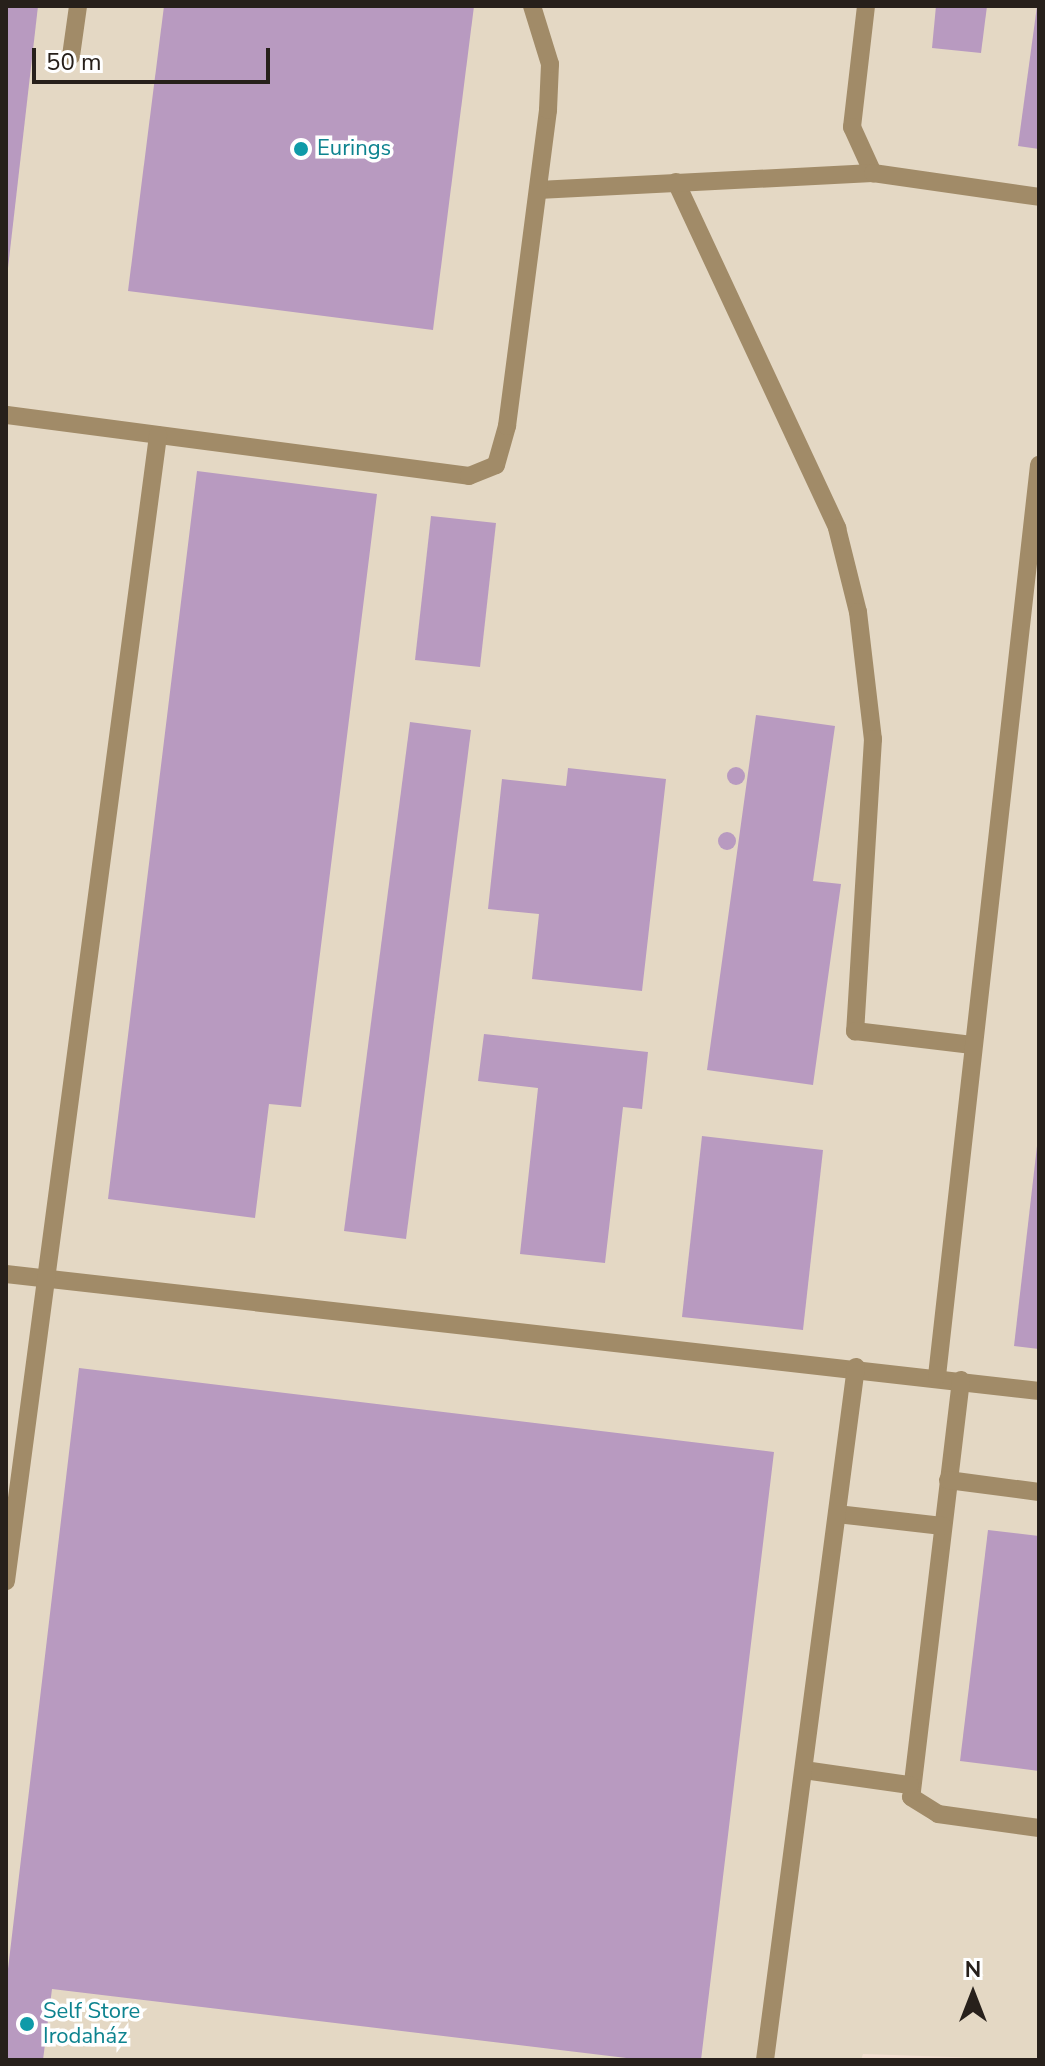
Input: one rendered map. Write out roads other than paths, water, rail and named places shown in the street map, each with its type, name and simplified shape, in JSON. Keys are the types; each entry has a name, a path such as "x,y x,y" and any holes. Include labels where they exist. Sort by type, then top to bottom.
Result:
{"lane":[{"path":"71,56 78,6"},
{"path":"7,415 469,476 496,465 507,426 538,190 550,64 532,6"},
{"path":"866,6 852,127 873,173"},
{"path":"538,190 873,173 1039,197"},
{"path":"676,182 831,514 858,612 873,739 855,1031 972,1045"},
{"path":"6,1581 43,1280 158,435"},
{"path":"937,1376 1039,465"},
{"path":"6,1274 937,1376 1039,1391"},
{"path":"765,2060 856,1367"},
{"path":"961,1380 910,1785 911,1797 938,1814 1039,1828"},
{"path":"948,1480 1039,1492"},
{"path":"837,1514 942,1526"},
{"path":"804,1770 910,1785"}],"place":[{"name":"Eurings","path":"301,149"},
{"name":"Self Store Irodaház","path":"27,2024"}]}
